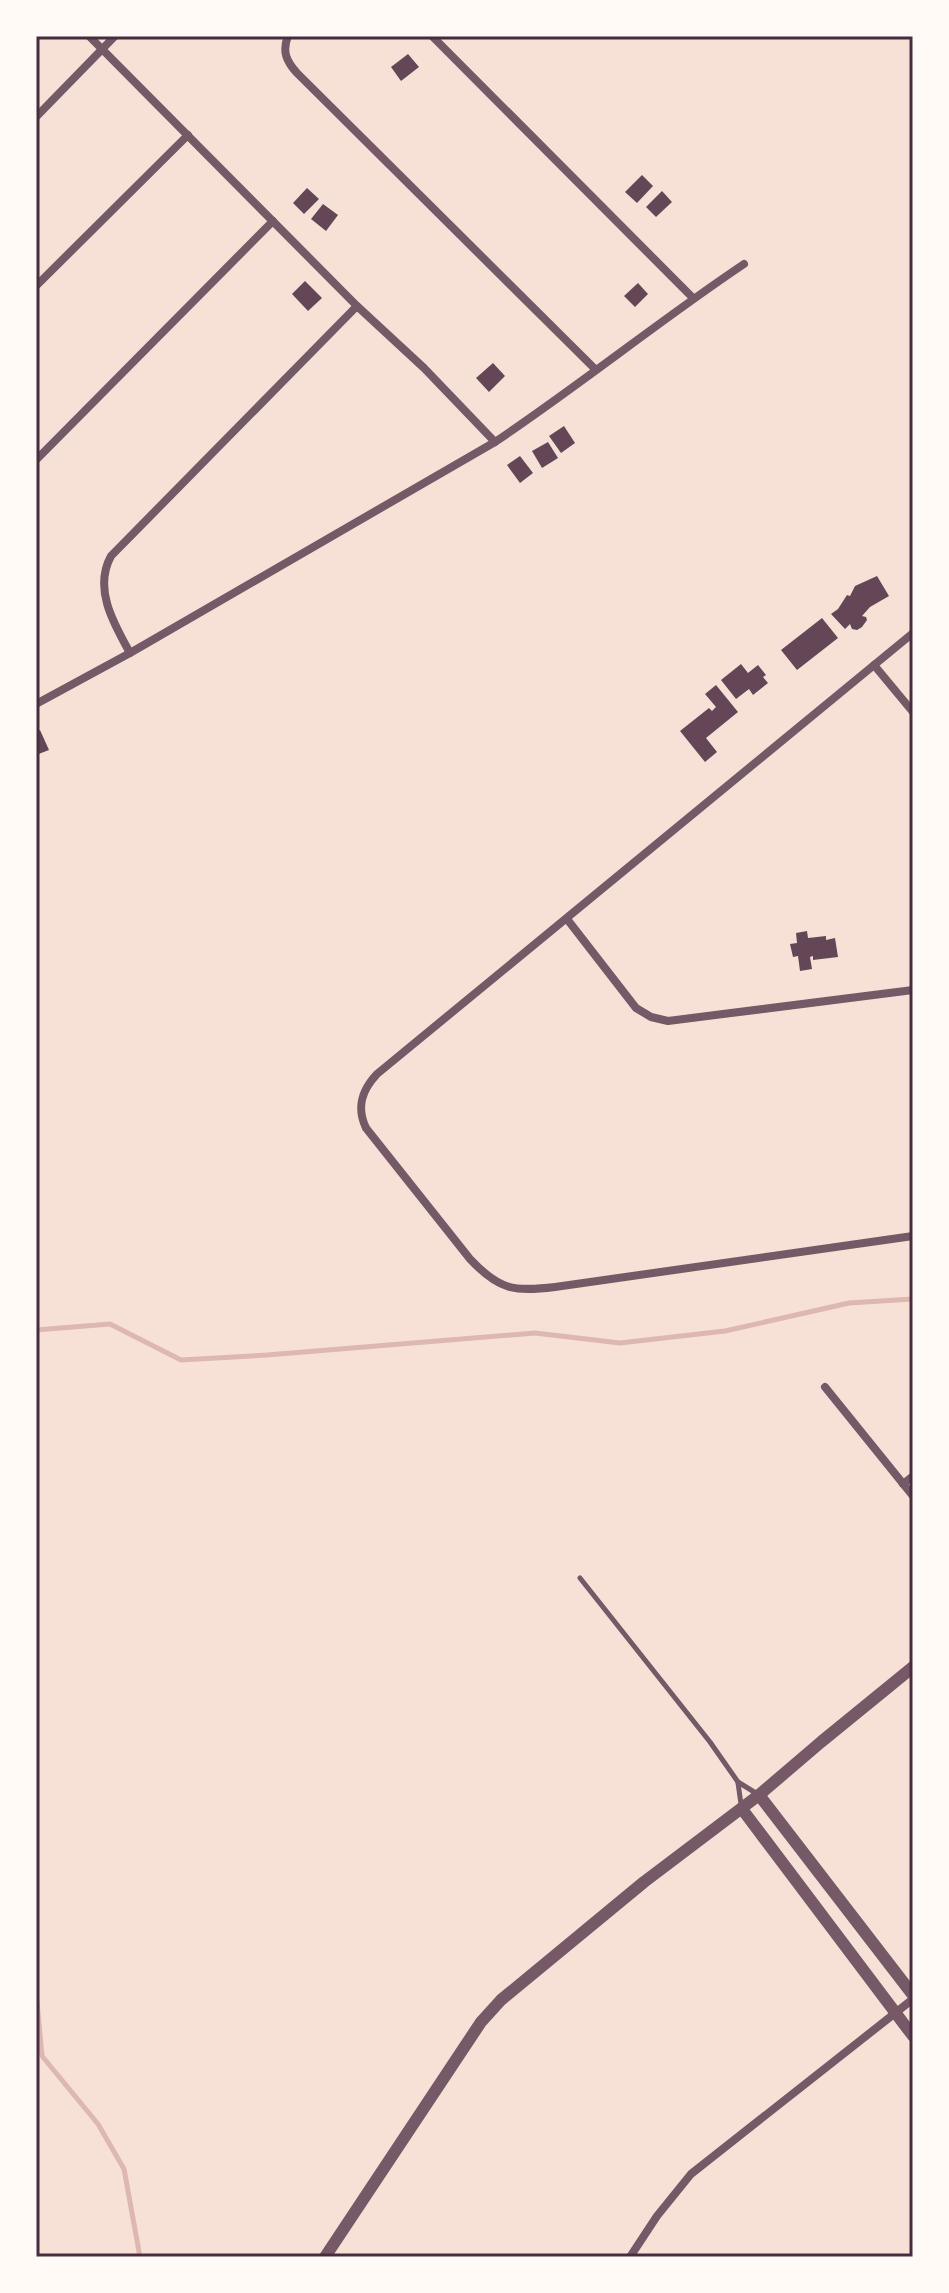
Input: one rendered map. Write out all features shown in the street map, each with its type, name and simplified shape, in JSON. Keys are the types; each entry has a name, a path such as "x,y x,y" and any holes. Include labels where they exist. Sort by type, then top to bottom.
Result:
{"street":[{"path":"89,36 495,442"},
{"path":"36,117 115,36"},
{"path":"288,36 285,55 297,73 595,369"},
{"path":"432,36 693,298"},
{"path":"36,286 188,135"},
{"path":"36,460 273,221"},
{"path":"36,704 495,442 744,264"},
{"path":"130,653 116,627 104,593 105,566 111,556 357,306"},
{"path":"913,633 377,1074 362,1096 362,1118 366,1128 470,1259 488,1278 505,1286 528,1290 555,1287 913,1236"},
{"path":"874,665 913,712"},
{"path":"567,919 636,1008 651,1017 668,1021 913,990"},
{"path":"825,1387 913,1496"},
{"path":"903,1484 913,1476"},
{"path":"325,2257 481,2022 501,2000 644,1882 742,1809 913,1667"},
{"path":"630,2257 672,2195 691,2174 913,1997 759,1795"},
{"path":"742,1809 913,2036"}],"lane":[{"path":"580,1578 738,1782 759,1795"},
{"path":"738,1782 742,1809"}],"building":[{"path":"408,54 419,67 401,81 391,67"},
{"path":"642,175 653,186 637,203 625,192"},
{"path":"307,188 319,199 304,214 293,203"},
{"path":"662,191 672,202 656,217 646,207"},
{"path":"323,204 338,215 326,231 311,219"},
{"path":"305,281 322,298 308,311 292,294"},
{"path":"638,283 648,294 635,307 624,296"},
{"path":"493,363 505,376 489,392 476,378"},
{"path":"564,426 575,443 561,453 549,436"},
{"path":"548,442 558,458 542,468 532,451"},
{"path":"520,456 533,473 520,483 507,465"},
{"path":"877,576 889,596 870,607 862,616 867,620 862,627 852,629 850,624 845,629 831,614 847,595 850,596 855,586"},
{"path":"822,618 838,638 797,670 781,650"},
{"path":"741,664 748,673 758,665 768,683 753,695 749,689 736,699 721,680"},
{"path":"716,685 738,712 706,738 717,752 705,762 680,731 709,708 712,711 716,707 705,694"},
{"path":"40,730 49,750 36,755 36,732"},
{"path":"807,931 808,938 835,938 838,957 813,960 813,956 810,957 812,969 800,971 798,956 793,957 790,944 797,943 796,933"}],"waterway":[{"path":"36,1330 110,1324 181,1360 535,1333 620,1343 725,1331 849,1303 913,1299"},
{"path":"36,1991 42,2056 98,2124 124,2169 140,2257"}]}
